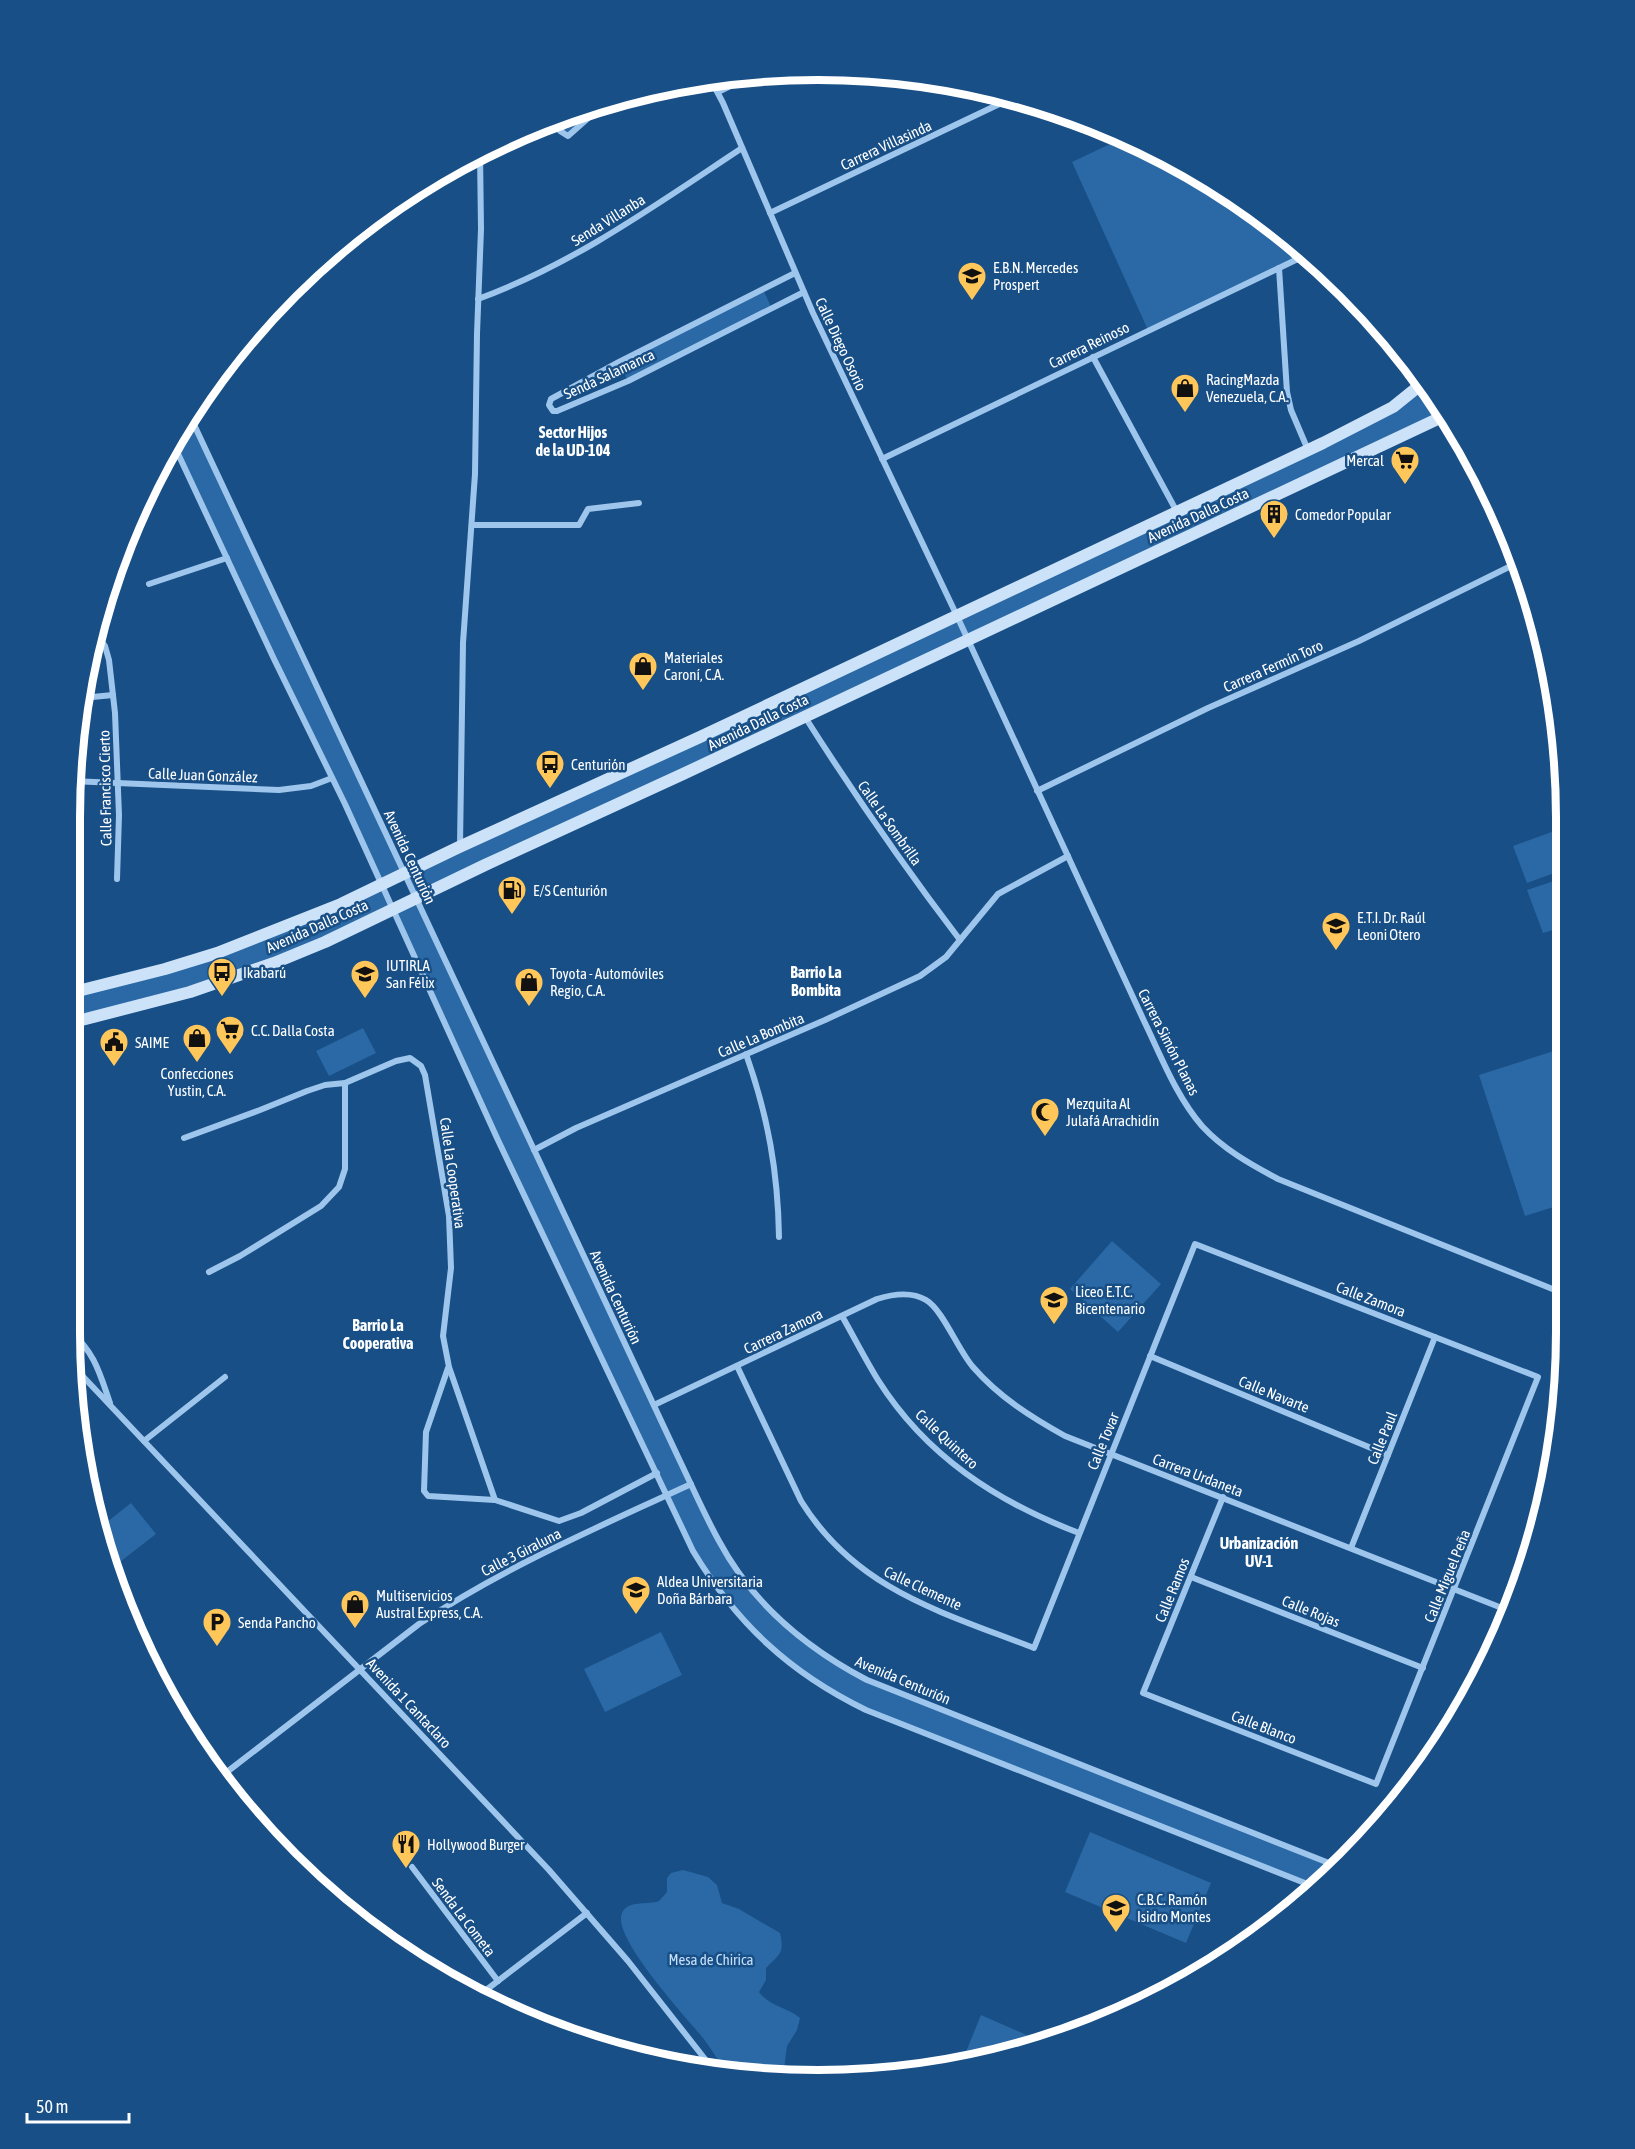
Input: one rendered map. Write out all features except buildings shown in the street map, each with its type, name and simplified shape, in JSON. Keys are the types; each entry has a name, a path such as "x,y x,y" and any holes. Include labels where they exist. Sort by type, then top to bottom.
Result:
{"street":[{"path":"718,92 733,85"},
{"name":"Calle Diego Osorio","path":"715,87 795,273 967,639"},
{"name":"Carrera Villasinda","path":"770,213 999,104"},
{"path":"563,125 560,130 568,136 591,116"},
{"name":"Senda Villanba","path":"478,299 523,281 594,244 742,148"},
{"path":"460,846 463,643 475,474 478,299 482,229 480,162"},
{"path":"1293,254 1296,260"},
{"name":"Carrera Reinoso","path":"882,459 1299,259"},
{"path":"1279,268 1287,392 1291,410 1308,450"},
{"name":"Senda Salamanca","path":"795,273 551,399 549,405 557,411 628,381 804,292"},
{"path":"1093,357 1177,512"},
{"name":"Avenida Dalla Costa","path":"80,990 217,953 304,920 700,737 1308,450 1393,408 1417,388"},
{"name":"Avenida Dalla Costa","path":"80,1020 190,992 325,942 1438,419"},
{"name":"Avenida Centurión","path":"194,424 691,1484 719,1542 752,1590 791,1630 841,1666 867,1680 1329,1863"},
{"path":"177,451 332,778 497,1138 693,1551 726,1601 770,1648 791,1665 820,1685 858,1706 1306,1884"},
{"path":"472,525 579,525 588,509 639,504"},
{"path":"148,584 227,558"},
{"name":"Carrera Fermín Toro","path":"1037,791 1208,708 1359,641 1511,566"},
{"name":"Carrera Simón Planas","path":"967,639 1173,1080 1190,1109 1218,1141 1250,1164 1308,1192 1556,1290"},
{"name":"Calle Francisco Cierto","path":"101,641 109,660 113,695 119,815 117,879"},
{"path":"90,697 113,695"},
{"name":"Calle La Sombrilla","path":"805,716 871,819 960,940"},
{"name":"Calle Juan González","path":"81,781 279,790 311,786 332,778"},
{"name":"Calle La Bombita","path":"534,1150 576,1128 909,982 935,967 998,894 1068,856"},
{"path":"746,1054 760,1094 771,1141 779,1192 780,1237"},
{"name":"Calle La Cooperativa","path":"345,1083 396,1060 410,1058 421,1066 425,1075 449,1216 451,1268 443,1336 449,1367 495,1500"},
{"path":"184,1138 252,1114 307,1091 325,1085 345,1083 345,1169 339,1187 321,1206 240,1256 209,1272"},
{"name":"Calle Zamora","path":"1196,1244 1538,1377"},
{"name":"Calle Tovar","path":"1034,1648 1196,1244"},
{"name":"Carrera Zamora","path":"654,1405 887,1295 908,1294 926,1299"},
{"name":"Carrera Urdaneta","path":"926,1299 932,1304 973,1367 1022,1411 1057,1431 1110,1454 1501,1607"},
{"name":"Calle Quintero","path":"842,1316 879,1381 898,1408 936,1449 973,1481 1032,1514 1079,1533"},
{"name":"Calle Paul","path":"1351,1548 1435,1337"},
{"path":"80,1342 95,1360 111,1406"},
{"name":"Calle Navarte","path":"1150,1356 1388,1455"},
{"name":"Calle Clemente","path":"736,1366 801,1502 832,1544 862,1570 887,1586 939,1610 1034,1648"},
{"path":"449,1367 426,1432 423,1491 429,1496 495,1500 559,1521 581,1513 657,1473"},
{"name":"Avenida 1 Cantaclaro","path":"81,1374 500,1816 628,1961 706,2060"},
{"path":"144,1441 225,1377"},
{"name":"Calle Miguel Peña","path":"1376,1784 1538,1377"},
{"name":"Calle 3 Giraluna","path":"226,1772 419,1624 467,1593 540,1555 691,1484"},
{"name":"Calle Ramos","path":"1143,1693 1223,1497"},
{"name":"Calle Rojas","path":"1191,1577 1423,1668"},
{"name":"Calle Blanco","path":"1143,1693 1376,1784"},
{"name":"Senda La Cometa","path":"412,1867 498,1981"},
{"path":"486,1990 587,1913"}],"green space":[{"path":"585,118 565,135 560,131 564,125"},
{"path":"1114,142 1186,178 1228,204 1267,232 1293,254 1296,260 1148,330 1072,162"},
{"path":"763,289 772,309 628,381 619,363"},
{"path":"1416,387 1438,419 416,898 719,1542 771,1611 841,1666 1329,1863 1306,1884 866,1710 810,1679 748,1626 693,1551 392,909 294,955 80,1020 80,990 165,969 381,884 177,451 194,424 405,873 1323,443","holes":["405,874 416,898 393,909 381,885"]},
{"path":"1556,830 1556,872 1527,883 1513,846"},
{"path":"1556,880 1556,929 1543,933 1527,890"},
{"path":"363,1028 376,1053 329,1076 316,1051"},
{"path":"1556,1050 1556,1206 1525,1216 1479,1075"},
{"path":"1112,1241 1161,1284 1118,1332 1070,1289"},
{"path":"131,1503 156,1534 117,1564 105,1524"},
{"path":"661,1632 682,1675 605,1712 584,1669"},
{"path":"1090,1832 1211,1883 1186,1943 1065,1892"},
{"name":"Mesa de Chirica","path":"683,1870 708,1877 717,1885 722,1903 739,1909 780,1933 781,1950 766,1968 766,1980 759,1992 768,2001 800,2018 797,2030 787,2046 784,2069 720,2063 703,2038 652,1977 628,1940 622,1924 622,1913 628,1906 659,1901 667,1892 667,1878 671,1873"},
{"path":"981,2015 1032,2037 1009,2044 965,2054"}],"place":[{"name":"E.B.N. Mercedes Prospert","path":"972,302"},
{"name":"RacingMazda Venezuela, C.A.","path":"1185,414"},
{"name":"Mercal","path":"1405,486"},
{"name":"Comedor Popular","path":"1274,540"},
{"name":"Materiales Caroní, C.A.","path":"643,692"},
{"name":"Centurión","path":"550,790"},
{"name":"E/S Centurión","path":"512,916"},
{"name":"E.T.I. Dr. Raúl Leoni Otero","path":"1336,952"},
{"name":"Ikabarú","path":"222,998"},
{"name":"IUTIRLA San Félix","path":"365,1000"},
{"name":"Toyota - Automóviles Regio, C.A.","path":"529,1008"},
{"name":"C.C. Dalla Costa","path":"230,1056"},
{"name":"Confecciones Yustin, C.A.","path":"197,1064"},
{"name":"SAIME","path":"114,1068"},
{"name":"Mezquita Al Julafá Arrachidín","path":"1045,1138"},
{"name":"Liceo E.T.C. Bicentenario","path":"1054,1326"},
{"name":"Aldea Universitaria Doña Bárbara","path":"636,1616"},
{"name":"Multiservicios Austral Express, C.A.","path":"355,1630"},
{"name":"Senda Pancho","path":"217,1648"},
{"name":"Hollywood Burger","path":"406,1870"},
{"name":"C.B.C. Ramón Isidro Montes","path":"1116,1934"}],"district":[{"name":"Sector Hijos de la UD-104","path":"573,441"},
{"name":"Barrio La Bombita","path":"816,981"},
{"name":"Barrio La Cooperativa","path":"378,1334"},
{"name":"Urbanización UV-1","path":"1259,1552"}]}
